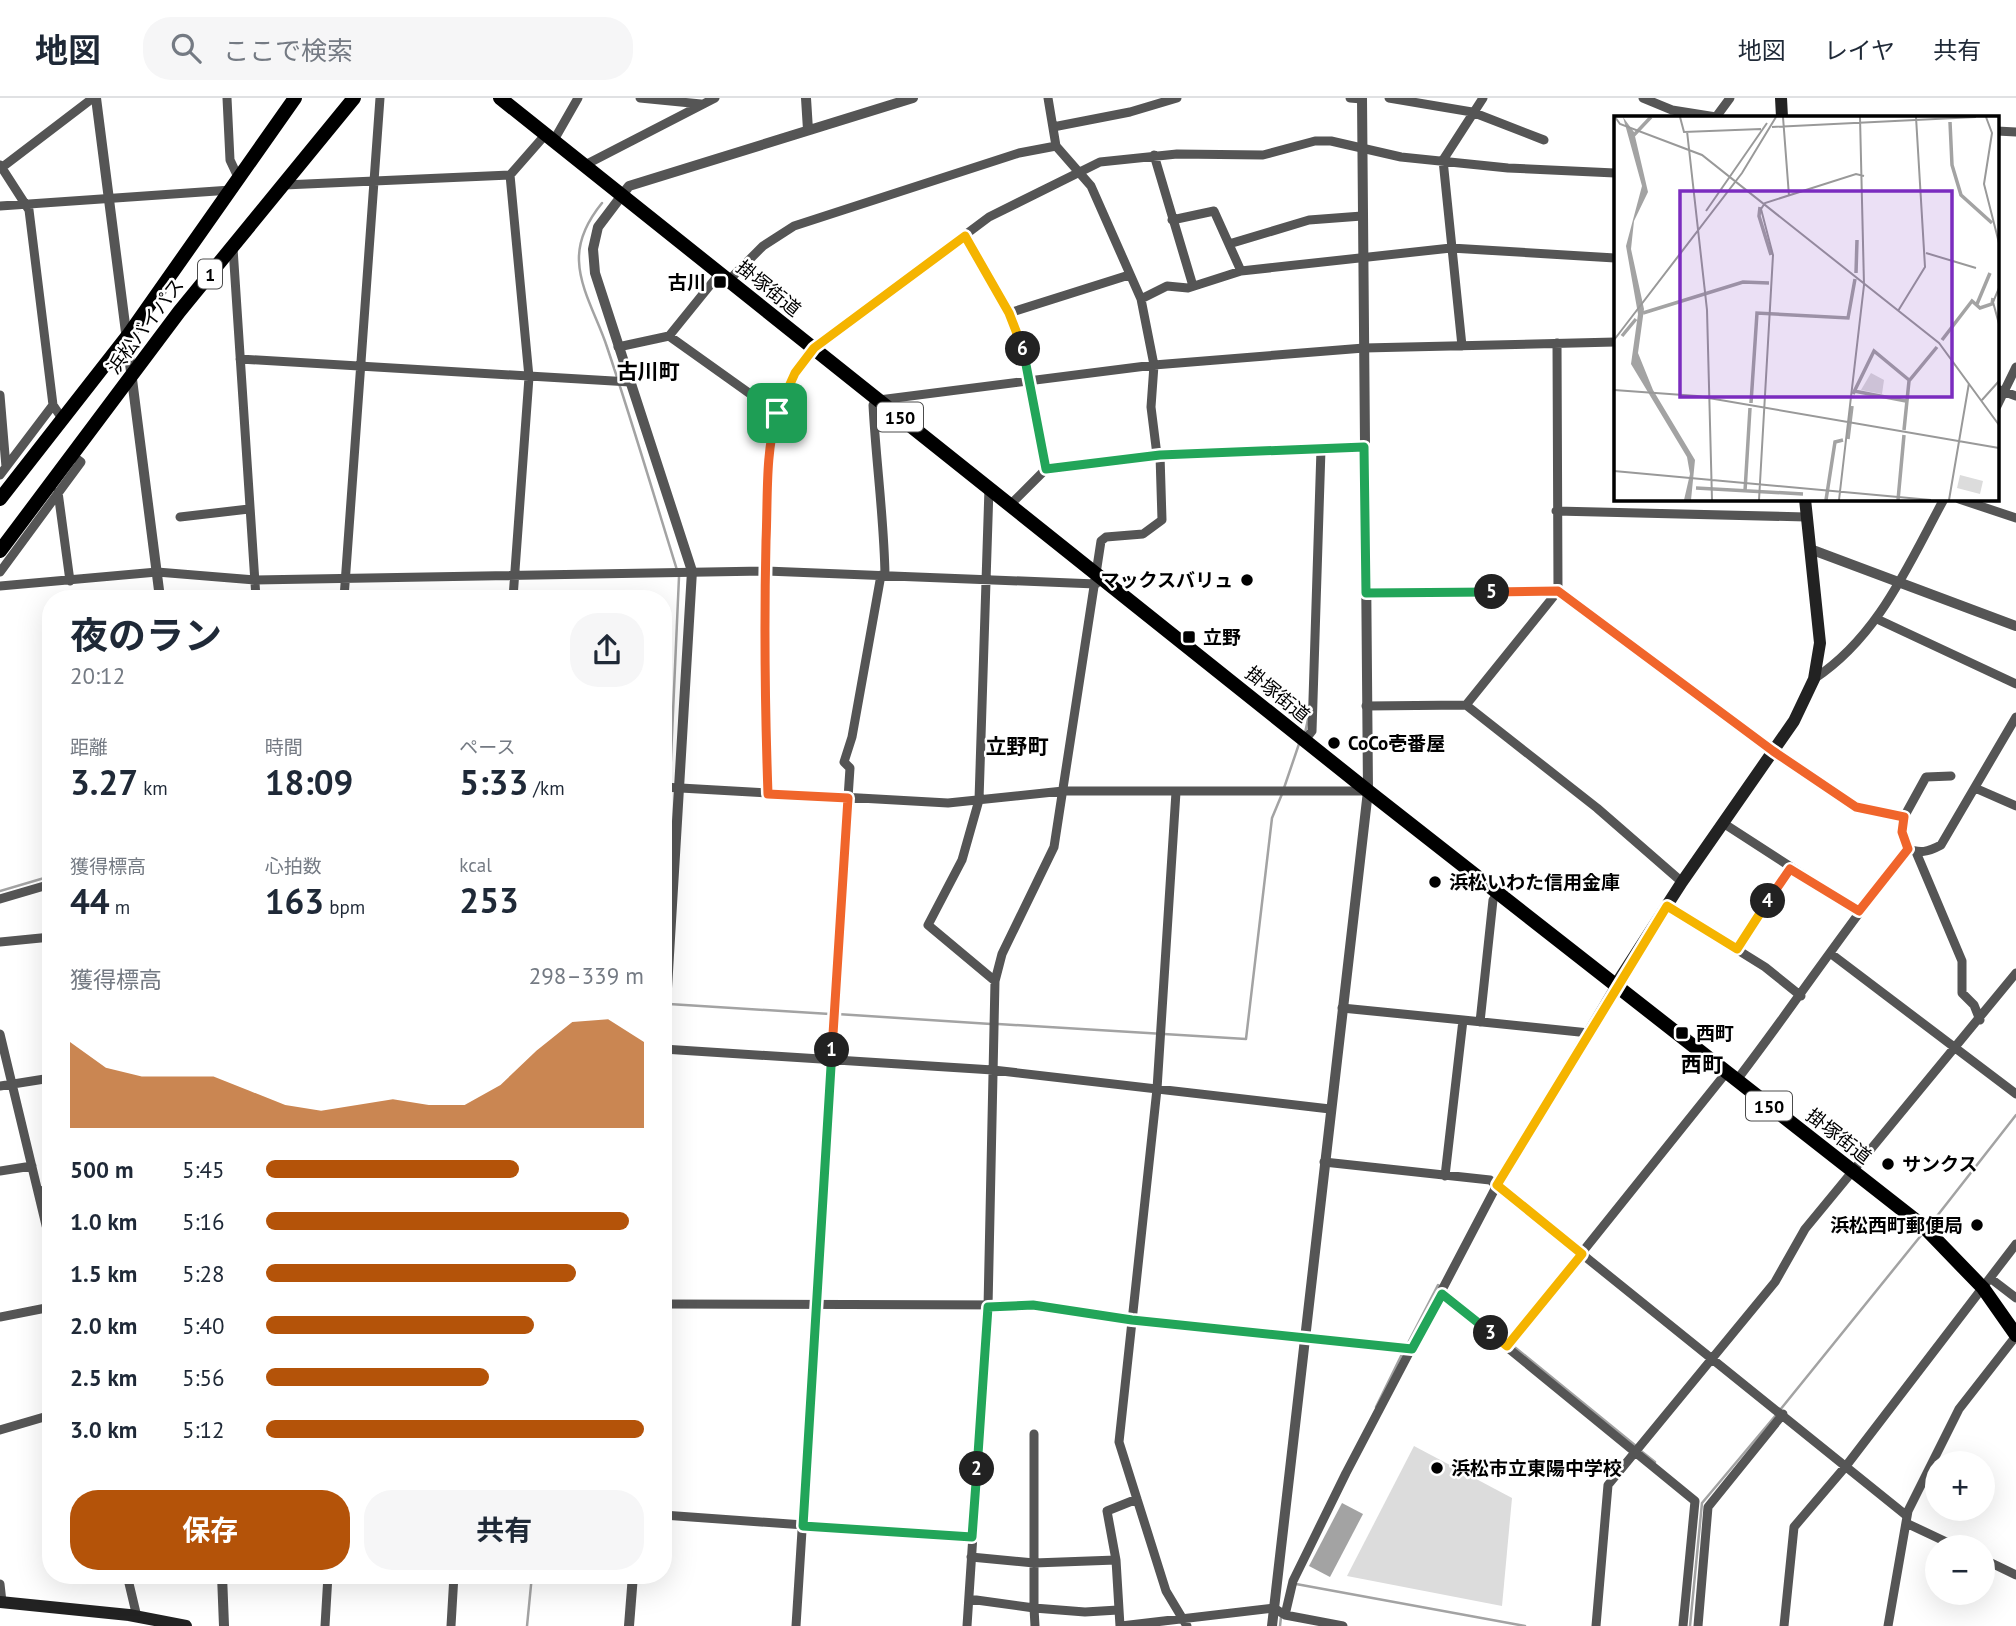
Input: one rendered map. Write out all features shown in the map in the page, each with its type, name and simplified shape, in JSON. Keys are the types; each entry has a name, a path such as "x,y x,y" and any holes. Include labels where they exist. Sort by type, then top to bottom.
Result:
{"highway":[{"name":"浜松バイパス","path":"0,499 129,334 295,98"},
{"name":"浜松バイパス","path":"0,551 233,246 354,98"},
{"name":"掛塚街道","path":"500,98 989,488 1096,579 1927,1230 1986,1283 2016,1336"}],"main road":[{"path":"1781,98 1782,116"},
{"path":"1615,986 1682,882 1794,721 1814,679 1820,643 1805,500"},
{"path":"1,1602 186,1626"}],"street":[{"path":"63,421 53,405 26,204 0,168 95,98 129,334 159,590"},
{"path":"0,206 110,199 235,184 230,160 227,98"},
{"path":"344,590 380,98"},
{"path":"284,185 510,175 550,137 578,98"},
{"path":"640,98 703,104"},
{"path":"585,165 715,98"},
{"path":"806,98 808,130"},
{"path":"672,902 692,572 594,273 593,248 598,227 629,186 913,98"},
{"path":"967,1626 988,1307 995,981 1002,954 1054,847 1101,541 1105,537 1143,534 1162,520 1158,455 1151,407 1154,365 1141,299 1091,186 1082,172 1056,146 1048,98"},
{"path":"1053,127 1130,112 1177,98"},
{"path":"1272,1626 1368,791 1362,99 1350,98"},
{"path":"1390,98 1472,112 1545,140"},
{"path":"1462,346 1443,160 1483,98"},
{"path":"1643,98 1672,110 1710,116"},
{"path":"1717,116 1730,98"},
{"path":"1998,131 2016,132"},
{"path":"768,794 764,677 769,439 777,413 795,373 814,348 989,217 1100,162 1154,155 1263,155 1323,141 1401,157 1507,168 1614,173"},
{"path":"618,347 669,336 724,276 794,226 1019,153 1056,146"},
{"path":"1154,155 1193,286"},
{"path":"510,175 529,377 513,590"},
{"path":"1172,220 1214,211 1241,271"},
{"path":"1229,244 1308,220 1362,216"},
{"path":"965,236 1009,313 1031,380 1046,469"},
{"path":"233,246 256,590"},
{"path":"1141,299 1167,286 1193,286 1241,271 1363,260 1451,248 1614,258"},
{"path":"1009,313 1129,275"},
{"path":"669,336 777,413"},
{"path":"796,1626 850,768 844,762 855,725 883,575 884,527 879,504 873,405 879,400 1154,365 1364,348 1614,342"},
{"path":"1466,705 1558,591 1556,343"},
{"path":"240,359 630,382"},
{"path":"2016,367 2000,390 2016,397"},
{"path":"0,395 3,471"},
{"path":"3,471 53,405"},
{"path":"1010,505 1046,469 1158,455 1364,447"},
{"path":"1303,739 1312,731 1321,449"},
{"path":"0,572 80,462 72,455"},
{"path":"989,488 979,800 962,860 928,925 995,981"},
{"path":"58,492 70,581"},
{"path":"1814,679 1836,665 1896,593 1898,583 1943,500"},
{"path":"1962,500 2016,518"},
{"path":"180,517 249,509"},
{"path":"1556,511 1806,517"},
{"path":"1810,549 2016,626"},
{"path":"0,586 157,572 255,580 766,571 985,579 1096,579"},
{"path":"1366,593 1558,591 1773,751 1856,807 1904,817"},
{"path":"1877,619 2016,684"},
{"path":"1366,706 1466,705 1597,808 1682,882"},
{"path":"1912,850 1929,851 1941,845 2016,717"},
{"path":"1951,776 1926,777 1904,817 1902,832 1962,961 1962,993 1974,1005 1980,1020"},
{"path":"672,788 948,803 1063,791 1368,791"},
{"path":"1975,788 2016,806"},
{"path":"1176,792 1157,1089 1119,1441 1167,1591 1185,1622"},
{"path":"1723,823 1790,869 1859,911"},
{"path":"1507,1346 1801,996 1859,911 1912,850"},
{"path":"1737,949 1790,869"},
{"path":"0,899 42,887"},
{"path":"1480,1022 1493,900 1498,894"},
{"path":"1667,906 1765,967 1801,996"},
{"path":"0,942 42,939"},
{"path":"1830,953 2016,1094"},
{"path":"1595,1626 1608,1485 1775,1282 1805,1229 1852,1170 1980,1020 2016,973"},
{"path":"1285,1615 1293,1581 1346,1473 1497,1185 1615,986"},
{"path":"1342,1008 1589,1033"},
{"path":"1446,1176 1463,1020"},
{"path":"0,1034 42,1208"},
{"path":"672,1049 993,1070 1330,1109"},
{"path":"0,1086 42,1079"},
{"path":"1324,1163 1490,1180 1713,1357 1846,1466 1907,1520 1935,1535"},
{"path":"0,1171 32,1166"},
{"path":"38,1191 42,1191"},
{"path":"1784,1626 1794,1527 1846,1466 2016,1244"},
{"path":"1986,1283 2016,1297"},
{"path":"1442,1294 1695,1501 1683,1626"},
{"path":"672,1304 988,1307 1033,1305 1132,1320 1412,1349"},
{"path":"0,1317 42,1309"},
{"path":"1888,1626 1907,1520 1959,1409 2016,1336"},
{"path":"1698,1626 1708,1507 1781,1413"},
{"path":"0,1430 42,1418"},
{"path":"1034,1434 1035,1626"},
{"path":"1137,1499 1107,1511 1115,1560 1120,1626 1185,1622 1274,1608 1285,1615 1343,1626"},
{"path":"672,1516 972,1537"},
{"path":"971,1557 1034,1563 1115,1560"},
{"path":"1995,1565 2016,1575"},
{"path":"0,1584 1,1602"},
{"path":"128,1584 131,1619"},
{"path":"222,1584 224,1626"},
{"path":"325,1626 327,1584"},
{"path":"451,1626 453,1584"},
{"path":"629,1626 631,1584"},
{"path":"969,1598 1034,1608 1085,1612 1118,1610"}],"shaded area":[{"path":"1414,1446 1512,1498 1502,1606 1347,1576"},
{"path":"1342,1503 1363,1514 1330,1577 1309,1566"}],"waterway":[{"path":"602,203 582,237 580,272 616,375 677,570"},
{"path":"672,735 679,577"},
{"path":"1305,733 1308,719"},
{"path":"1284,788 1300,741"},
{"path":"998,1024 1246,1039 1272,818 1282,794"},
{"path":"0,891 42,879"},
{"path":"672,1004 830,1014"},
{"path":"837,1014 991,1024"},
{"path":"1930,1225 2016,1115"},
{"path":"1780,1410 1923,1233"},
{"path":"1407,1345 1438,1285 1441,1287"},
{"path":"1446,1291 1636,1446"},
{"path":"1376,1407 1404,1350"},
{"path":"1690,1626 1702,1503 1776,1415"},
{"path":"1641,1451 1655,1462"},
{"path":"527,1626 531,1584"},
{"path":"1296,1584 1525,1626"},
{"path":"1280,1626 1281,1617"}],"place":[{"name":"古川","path":"720,282"},
{"name":"マックスバリュ","path":"1247,580"},
{"name":"立野","path":"1189,637"},
{"name":"CoCo壱番屋","path":"1334,743"},
{"name":"浜松いわた信用金庫","path":"1435,882"},
{"name":"西町","path":"1682,1033"},
{"name":"サンクス","path":"1888,1164"},
{"name":"浜松西町郵便局","path":"1977,1225"},
{"name":"浜松市立東陽中学校","path":"1437,1468"}],"district":[{"name":"古川町","path":"648,371"},
{"name":"立野町","path":"1017,746"},
{"name":"西町","path":"1702,1064"}],"route":[{"path":"965,236 1009,313 1021,342 1031,380 1046,469 1160,455 1364,447 1366,593 1558,591 1773,751 1856,807 1904,817 1902,832 1908,849 1859,911 1790,869 1737,949 1667,906 1615,986 1497,1185 1582,1254 1507,1346 1442,1294 1412,1349 1132,1320 1033,1305 988,1307 972,1537 803,1526 848,798 768,794 764,677 769,439 777,413 795,373 814,348 965,236"}]}
